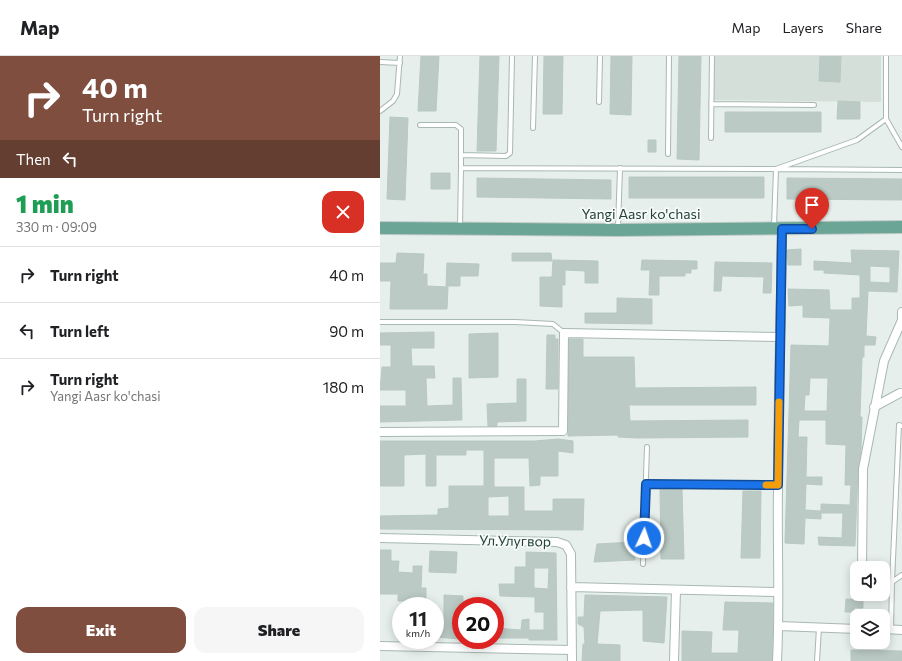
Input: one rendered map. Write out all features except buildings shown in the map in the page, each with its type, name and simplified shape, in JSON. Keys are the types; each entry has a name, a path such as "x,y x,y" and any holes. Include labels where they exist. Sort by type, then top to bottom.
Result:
{"main road":[{"name":"Yangi Aasr ko'chasi","path":"380,228 618,230 902,227"}],"street":[{"path":"777,661 779,626 777,592 780,337 778,229"},
{"path":"862,561 863,469 884,361 902,320 902,312"},
{"path":"380,432 563,431 564,333 780,337"},
{"path":"874,407 901,393"},
{"name":"Ул.Улугвор","path":"380,538 557,542 566,545 571,554 572,661"},
{"path":"571,587 777,592"},
{"path":"674,661 676,590"},
{"path":"779,626 850,629"},
{"path":"890,629 902,630"},
{"path":"380,646 572,650"}],"lane":[{"path":"380,111 393,101 397,94 400,56"},
{"path":"461,155 506,156 510,153 512,56"},
{"path":"534,128 535,56"},
{"path":"599,102 600,56"},
{"path":"668,154 669,56"},
{"path":"711,138 712,56"},
{"path":"886,56 886,119 902,147"},
{"path":"380,62 400,63"},
{"path":"711,104 814,105"},
{"path":"776,169 857,140 886,119"},
{"path":"420,125 456,126 461,129 460,228"},
{"path":"461,168 902,170"},
{"path":"618,230 620,168"},
{"path":"776,169 778,229"},
{"path":"380,322 515,322 553,324 564,333"},
{"path":"889,609 892,582 899,425 902,426"},
{"path":"643,564 647,447"},
{"path":"646,484 778,485"},
{"path":"892,582 902,575"},
{"path":"817,661 818,628"}],"shaded area":[{"path":"712,56 881,56 881,102 712,100"}],"slow traffic":[{"path":"766,485 778,485 779,402"}],"route":[{"path":"644,538 646,484 778,485 782,229 812,229"}]}
